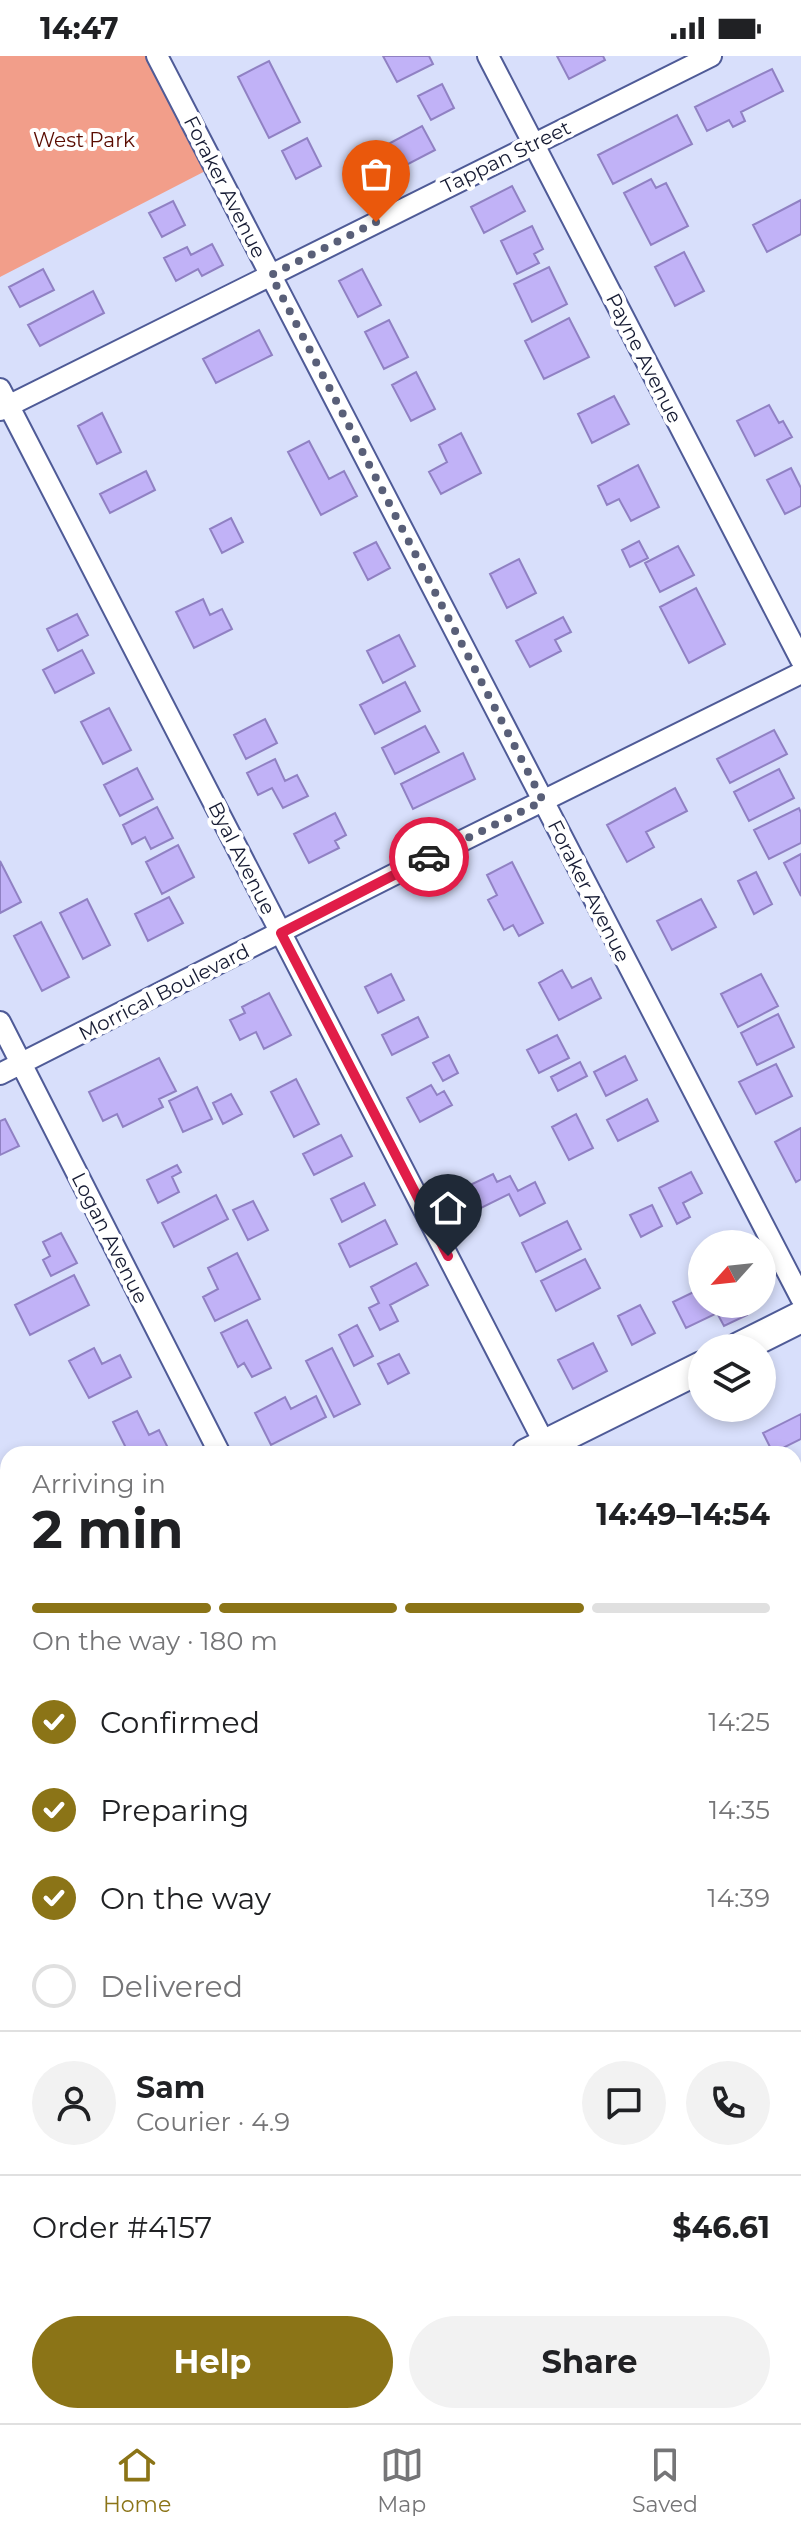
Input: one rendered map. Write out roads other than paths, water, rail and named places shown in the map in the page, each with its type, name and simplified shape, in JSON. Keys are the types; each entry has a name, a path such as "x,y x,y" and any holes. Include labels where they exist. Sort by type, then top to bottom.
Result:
{"street":[{"name":"Foraker Avenue","path":"157,56 801,1298"},
{"name":"Payne Avenue","path":"488,56 801,660"},
{"name":"Tappan Street","path":"3,402 271,275 711,56"},
{"name":"Byal Avenue","path":"3,402 281,933 538,1446"},
{"name":"Morrical Boulevard","path":"0,1074 801,673"},
{"name":"Logan Avenue","path":"0,1022 216,1446"},
{"path":"767,1334 801,1317"},
{"path":"551,1446 688,1374"}],"park label":[{"name":"West Park","path":"84,140"}]}
